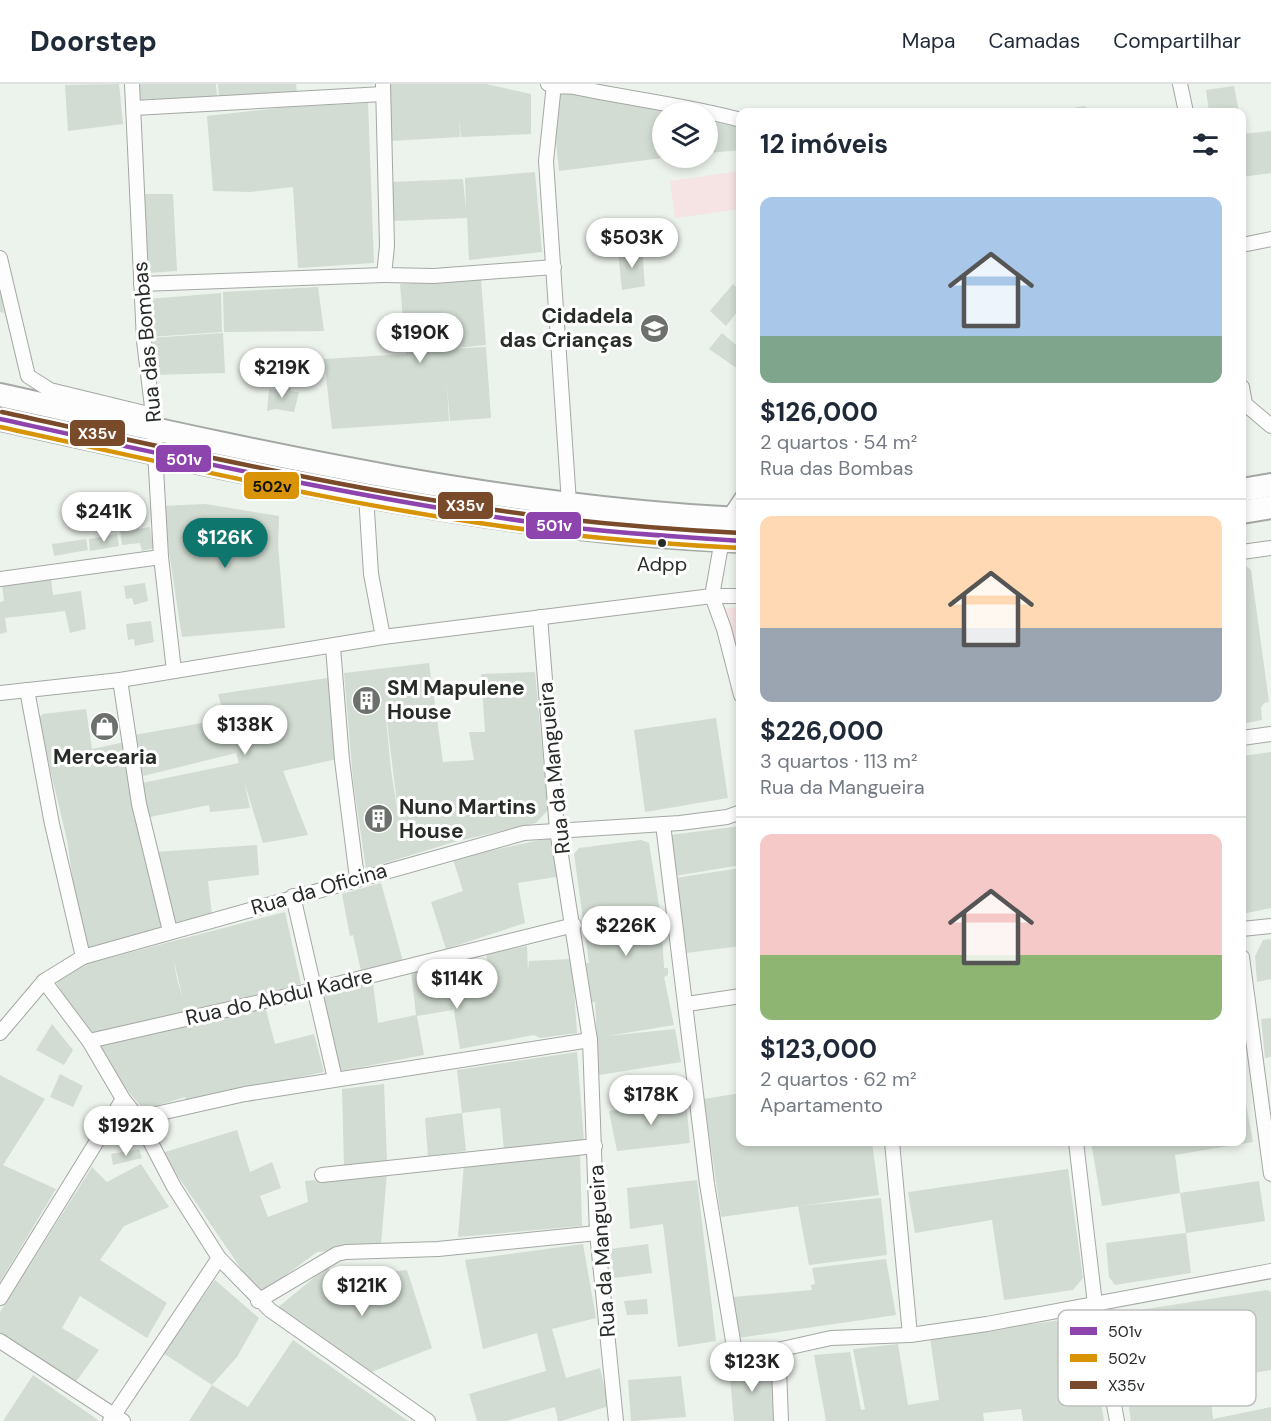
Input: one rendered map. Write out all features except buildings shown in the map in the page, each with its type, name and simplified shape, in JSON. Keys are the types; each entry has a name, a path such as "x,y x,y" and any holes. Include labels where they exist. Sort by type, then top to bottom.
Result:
{"main road":[{"path":"0,395 154,422 376,473 732,530"},
{"path":"0,419 366,495 574,527 732,530"},
{"path":"1246,489 1271,485"},
{"path":"1246,511 1271,507"}],"street":[{"name":"Rua das Bombas","path":"132,84 144,341 154,422 161,557 174,671"},
{"path":"1180,84 1185,108"},
{"path":"569,503 546,161 552,85 570,86 736,119"},
{"path":"134,108 383,89 387,246 384,275"},
{"path":"1246,244 1271,239"},
{"path":"0,258 28,376 50,390 154,422"},
{"path":"141,284 384,275 434,276 554,267"},
{"path":"1246,407 1271,426"},
{"path":"366,495 371,574 383,637"},
{"path":"732,530 712,596 724,629 736,676"},
{"path":"1246,551 1271,548"},
{"path":"0,579 161,557"},
{"path":"0,693 120,680 333,647 383,637 712,596 736,596"},
{"name":"Rua da Mangueira","path":"540,617 557,830 574,924 590,1040 597,1233 616,1421"},
{"path":"333,647 342,760 357,878"},
{"path":"120,680 139,804 170,931"},
{"path":"27,690 52,824 83,957"},
{"path":"1246,737 1271,734"},
{"name":"Rua da Oficina","path":"0,1033 44,981 83,957 170,931 524,833 663,824 727,817 736,814"},
{"path":"663,824 687,1004 708,1192 730,1317 733,1348 739,1355 750,1356 850,1335 910,1335 1058,1311"},
{"path":"293,896 335,1079"},
{"name":"Rua do Abdul Kadre","path":"89,1041 313,990 574,924"},
{"path":"1246,929 1271,926"},
{"path":"44,981 89,1041 123,1099 138,1118 174,1187 219,1258 258,1301 428,1421"},
{"path":"1246,987 1271,1174"},
{"path":"687,1004 736,997"},
{"path":"138,1118 245,1094 590,1040"},
{"path":"0,1298 123,1099"},
{"path":"322,1175 595,1146"},
{"path":"892,1146 910,1335"},
{"path":"1076,1146 1096,1310"},
{"path":"258,1301 337,1254 346,1252 438,1249 597,1233"},
{"path":"0,1341 116,1419 219,1258"},
{"path":"1063,1310 1271,1271"},
{"path":"781,1421 779,1368 783,1349"},
{"path":"1114,1406 1117,1421"}],"lane":[{"path":"732,530 736,514"}],"shaded area":[{"path":"736,172 736,210 675,218 670,181"},
{"path":"736,608 736,698 725,609"}],"transit line":[{"name":"X35v","path":"2,412 277,471 416,497 555,518 736,533"},
{"name":"501v","path":"0,419 275,478 413,504 551,525 736,541"},
{"name":"502v","path":"0,427 276,487 415,513 577,536 736,548"}],"place":[{"name":"Cidadela das Crianças","path":"654,328"},
{"name":"Adpp","path":"662,543"},
{"name":"SM Mapulene House","path":"366,700"},
{"name":"Mercearia","path":"105,726"},
{"name":"Nuno Martins House","path":"378,819"}]}
